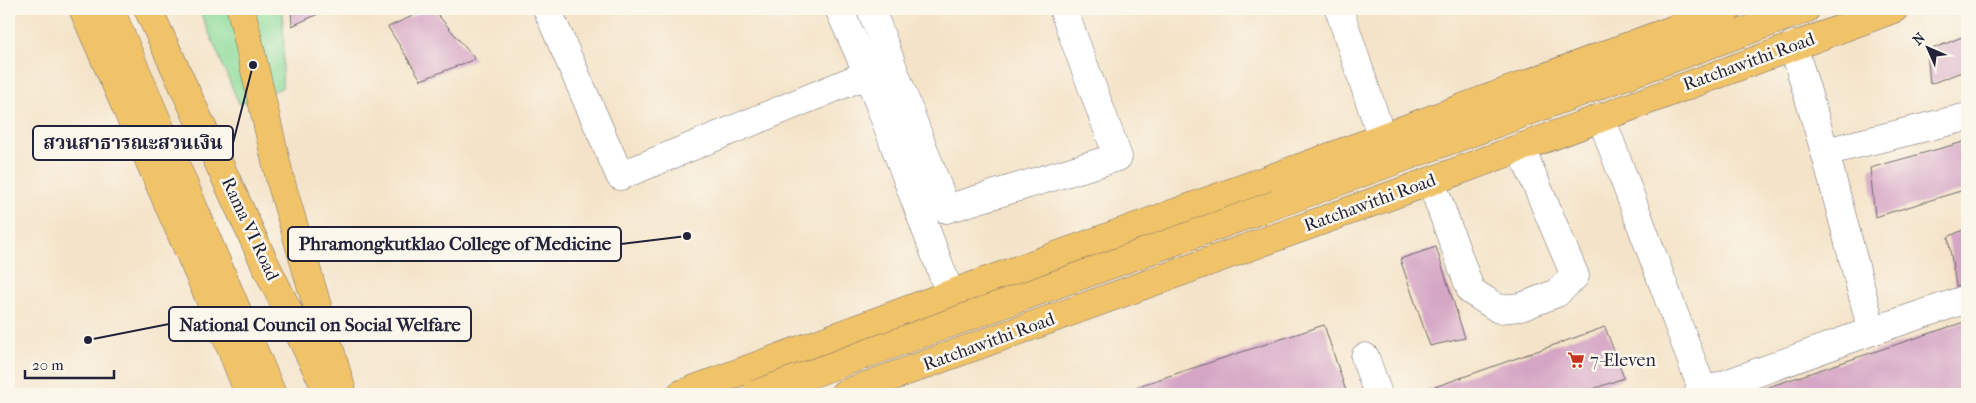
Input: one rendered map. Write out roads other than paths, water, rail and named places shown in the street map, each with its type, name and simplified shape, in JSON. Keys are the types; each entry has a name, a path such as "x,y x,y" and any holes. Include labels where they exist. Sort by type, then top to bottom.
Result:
{"main road":[{"path":"82,9 228,341 249,394"},
{"path":"110,9 272,394"},
{"name":"Rama VI Road","path":"148,9 265,264 329,394"},
{"path":"241,9 280,179 343,394"},
{"path":"681,394 950,294 1382,138 1726,9"},
{"path":"756,394 1806,9"},
{"name":"Ratchawithi Road","path":"845,394 1431,181 1894,9"},
{"path":"822,342 845,394"}],"lane":[{"path":"547,9 620,176 868,74"},
{"path":"839,9 868,74 950,294"},
{"path":"870,9 946,209 1118,157 1063,9"},
{"path":"1339,9 1382,138"},
{"path":"1793,45 1826,152 1872,331"},
{"path":"1601,117 1702,394 1872,331 1967,299"},
{"path":"1826,152 1967,117"},
{"path":"1431,181 1471,291 1499,309 1521,306 1557,292 1575,276 1522,147"},
{"path":"1365,356 1378,394"}],"place":[{"name":"สวนสาธารณะสวนเงิน","path":"253,65"},
{"name":"Phramongkutklao College of Medicine","path":"687,236"},
{"name":"National Council on Social Welfare","path":"88,340"},
{"name":"7-Eleven","path":"1576,360"}]}
